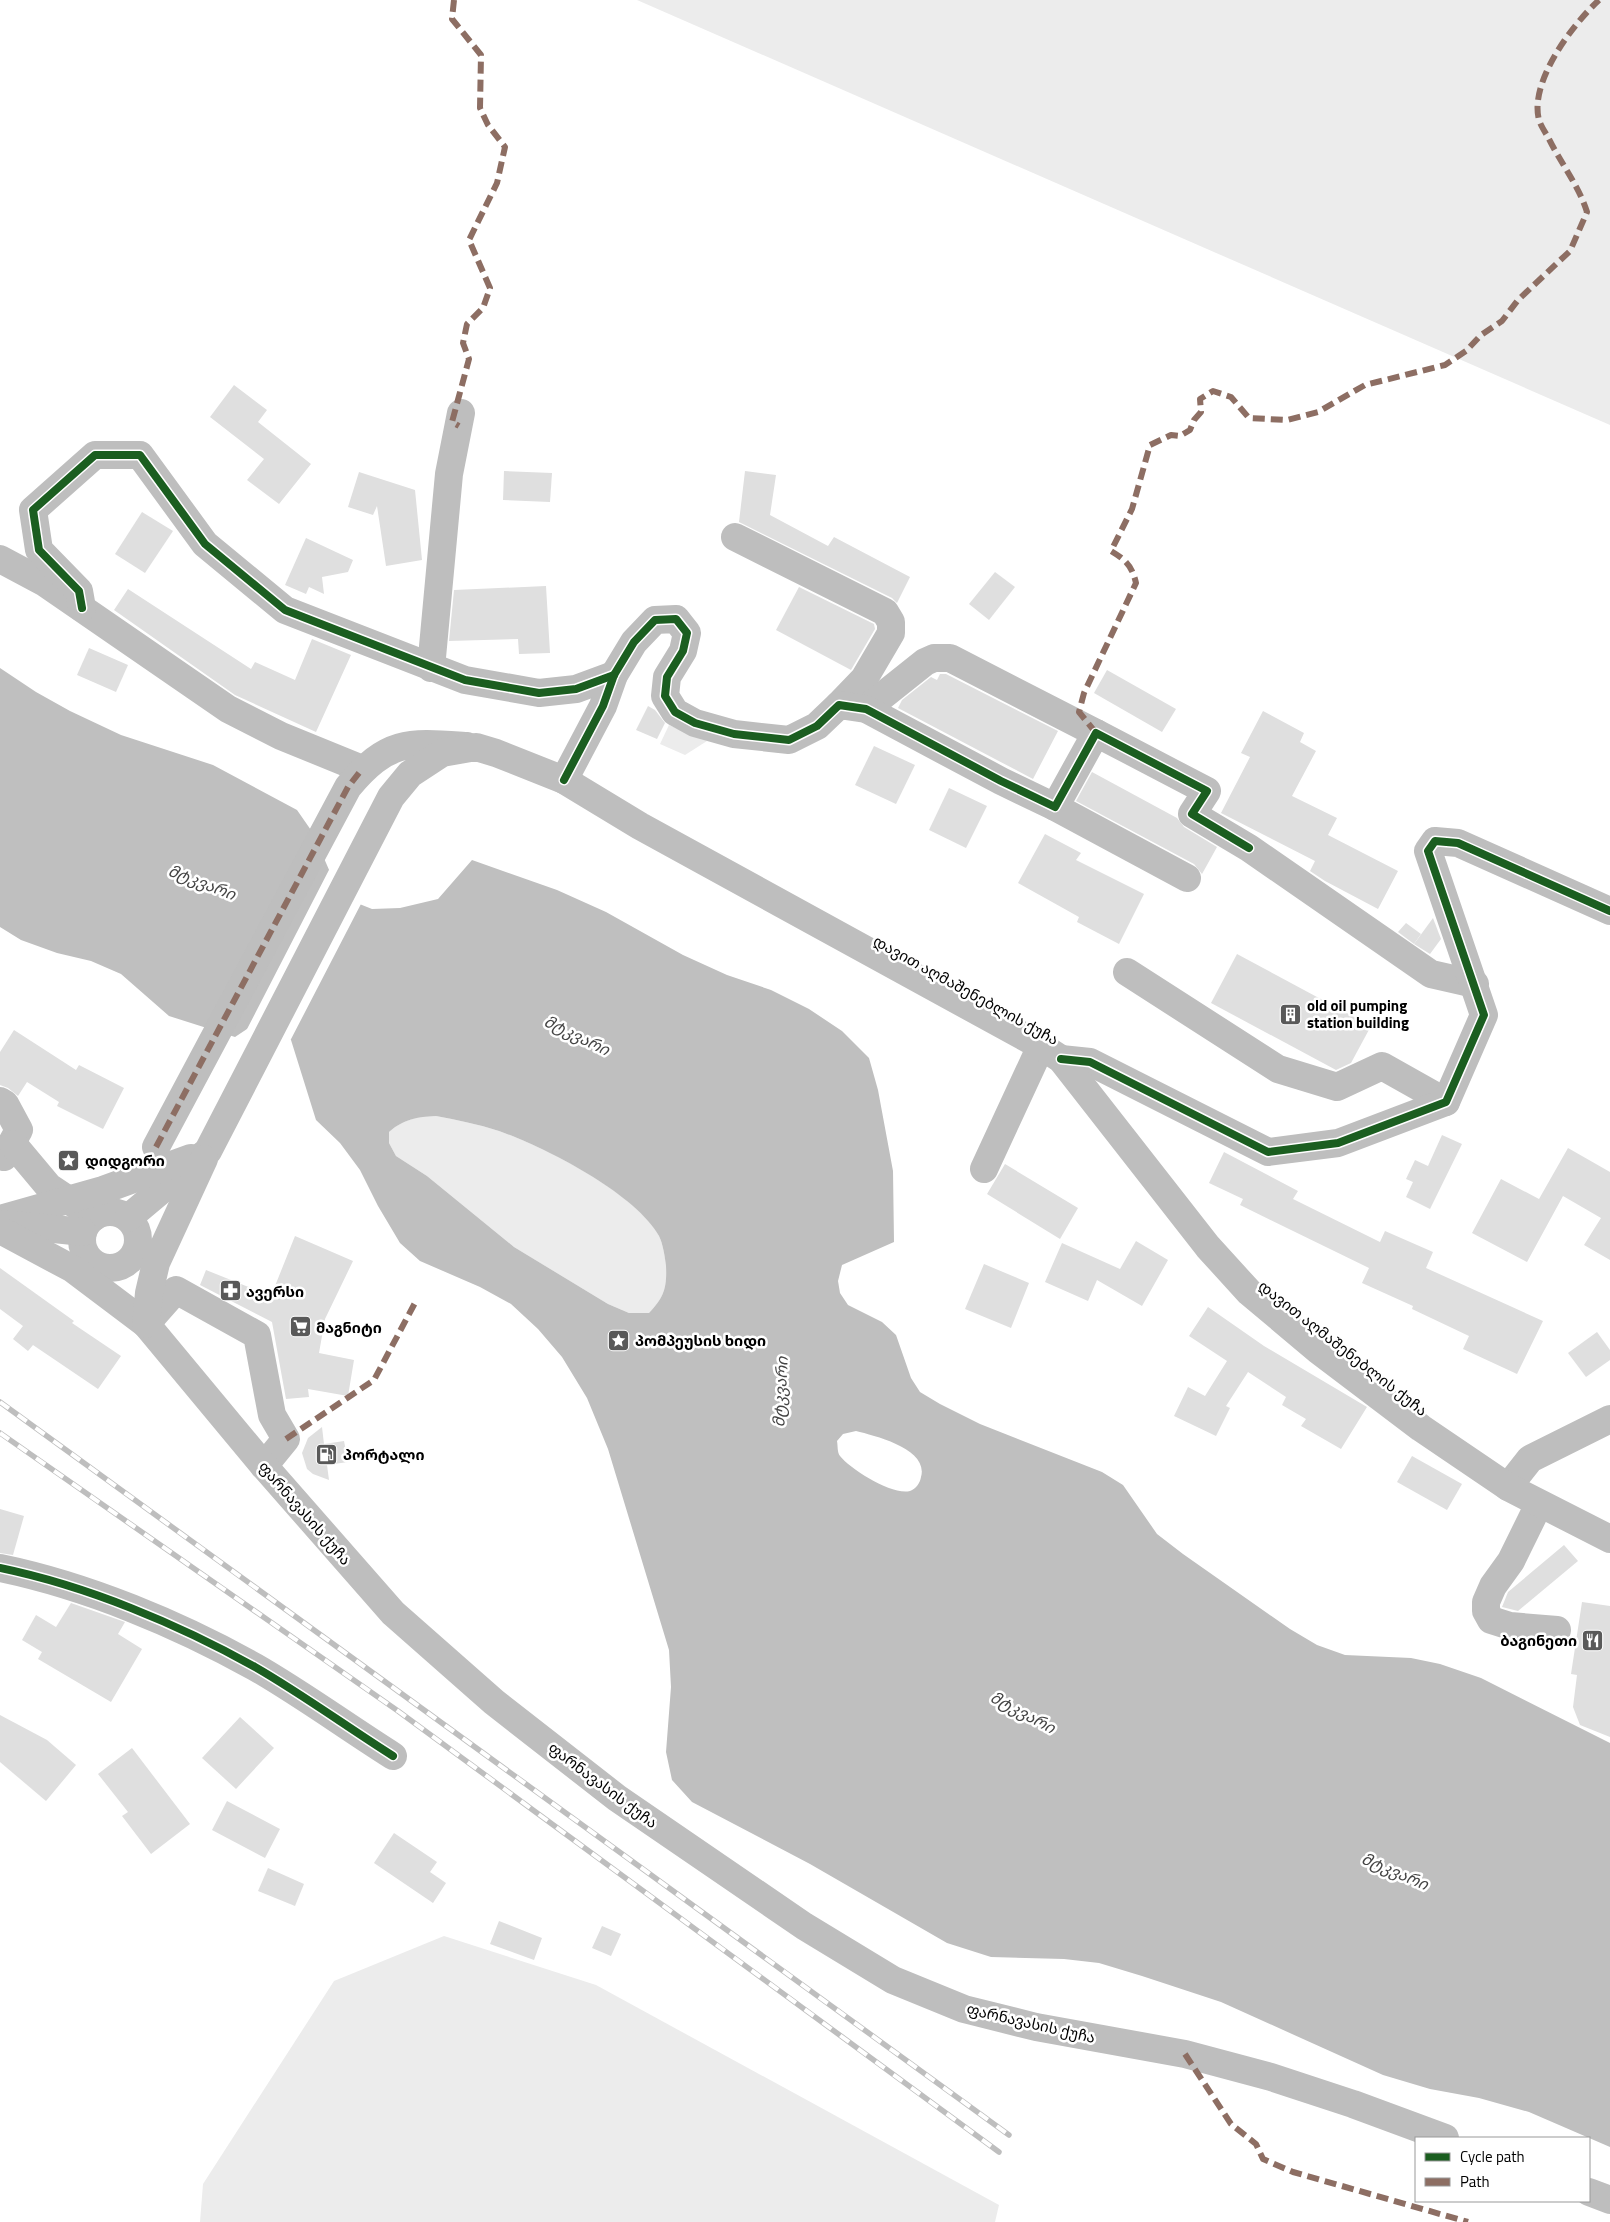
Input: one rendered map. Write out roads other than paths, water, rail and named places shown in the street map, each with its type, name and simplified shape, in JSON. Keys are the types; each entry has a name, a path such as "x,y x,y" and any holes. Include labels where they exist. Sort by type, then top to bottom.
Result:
{"street":[{"path":"431,668 449,474 461,413"},
{"path":"82,608 79,591 38,550 33,510 95,455 140,455 205,544 285,610 465,680 539,693 576,689 614,675"},
{"path":"564,780 603,706 614,675 634,642 655,620 676,619 687,633 683,650 667,676 665,696 675,712 694,723 734,734 789,740 817,726 864,680 891,633 889,617 885,612 736,537"},
{"path":"0,559 45,583 228,710 281,736 355,778 156,1147"},
{"path":"866,709 925,662 934,658 950,658 1207,791 1192,814 1249,848 1431,974 1475,984"},
{"path":"840,705 866,709 1001,781 1056,807 1187,878"},
{"path":"1056,807 1096,733"},
{"name":"დავით აღმაშენებლის ქუჩა","path":"355,778 382,754 414,743 476,747 496,752 564,780 649,830 1051,1052 1208,1247 1249,1292 1318,1350 1405,1416 1508,1487 1610,1539"},
{"name":"დავით აღმაშენებლის ქუჩა","path":"146,1324 149,1293 156,1264 214,1142 386,806 410,774 442,753 476,747"},
{"path":"984,1169 1051,1052 1090,1062 1268,1152 1338,1143 1446,1102 1484,1015 1428,850 1435,841 1458,843 1610,911"},
{"path":"1127,972 1278,1069 1337,1086 1382,1066 1446,1102"},
{"path":"0,1101 5,1104 19,1130 9,1150 67,1201 88,1224"},
{"path":"0,1219 67,1201 214,1142"},
{"path":"128,1218 214,1142"},
{"path":"102,1212 111,1212 128,1218 138,1233 139,1241 133,1257 127,1263 111,1269 94,1264 83,1249 88,1224 102,1212"},
{"path":"0,1224 88,1224"},
{"path":"0,1230 73,1269 146,1324"},
{"path":"127,1263 146,1324"},
{"path":"146,1324 176,1290 257,1335 272,1415 286,1439 264,1466"},
{"name":"ფარნავასის ქუჩა","path":"146,1324 264,1466 393,1613 494,1702 617,1798 804,1926 893,1980 964,2009 1036,2027 1185,2054 1271,2077 1353,2104 1442,2137"},
{"path":"1508,1487 1530,1459 1610,1419"},
{"path":"1544,1506 1511,1561 1493,1586 1486,1602 1486,1612 1491,1620 1510,1626 1557,1630"},
{"path":"0,1568 43,1577 164,1622 255,1668 393,1756"},
{"path":"1590,2192 1610,2200"}],"water":[{"name":"მტკვარი","path":"0,668 36,692 70,711 121,735 213,765 297,810 313,833 333,879 352,901 372,909 400,908 438,899 472,860 557,890 606,912 683,955 727,975 771,990 809,1009 842,1031 869,1058 878,1090 893,1171 894,1242 842,1265 838,1281 840,1293 848,1305 882,1322 896,1335 911,1378 920,1392 980,1424 1102,1472 1123,1485 1157,1534 1290,1629 1317,1645 1345,1655 1411,1658 1440,1664 1481,1678 1610,1743 1610,2147 1529,2112 1479,2098 1430,2089 1383,2075 1221,2002 1142,1976 1099,1963 1064,1959 991,1957 947,1943 810,1864 692,1802 672,1780 666,1752 671,1687 669,1650 608,1449 587,1398 562,1357 538,1329 511,1304 480,1287 420,1261 400,1243 378,1206 360,1170 340,1143 316,1120 291,1040 256,1023 235,1037 169,1016 121,974 91,961 57,953 21,940 0,927","holes":["436,1116 468,1122 518,1138 587,1173 610,1188 647,1220 662,1243 666,1266 664,1292 649,1313 629,1313 608,1304 514,1247 427,1176 396,1156 389,1143 389,1132 400,1124 411,1120","856,1431 899,1445 917,1459 921,1467 921,1477 916,1487 910,1491 903,1491 883,1486 853,1468 839,1454 837,1441 843,1434"]}],"railway":[{"path":"0,1402 1009,2135"},
{"path":"0,1433 398,1711 999,2152"}],"place":[{"name":"old oil pumping station building","path":"1291,1014"},
{"name":"დიდგორი","path":"69,1160"},
{"name":"ავერსი","path":"230,1291"},
{"name":"მაგნიტი","path":"300,1327"},
{"name":"პომპეუსის ხიდი","path":"619,1340"},
{"name":"პორტალი","path":"327,1454"},
{"name":"ბაგინეთი","path":"1593,1640"}]}
